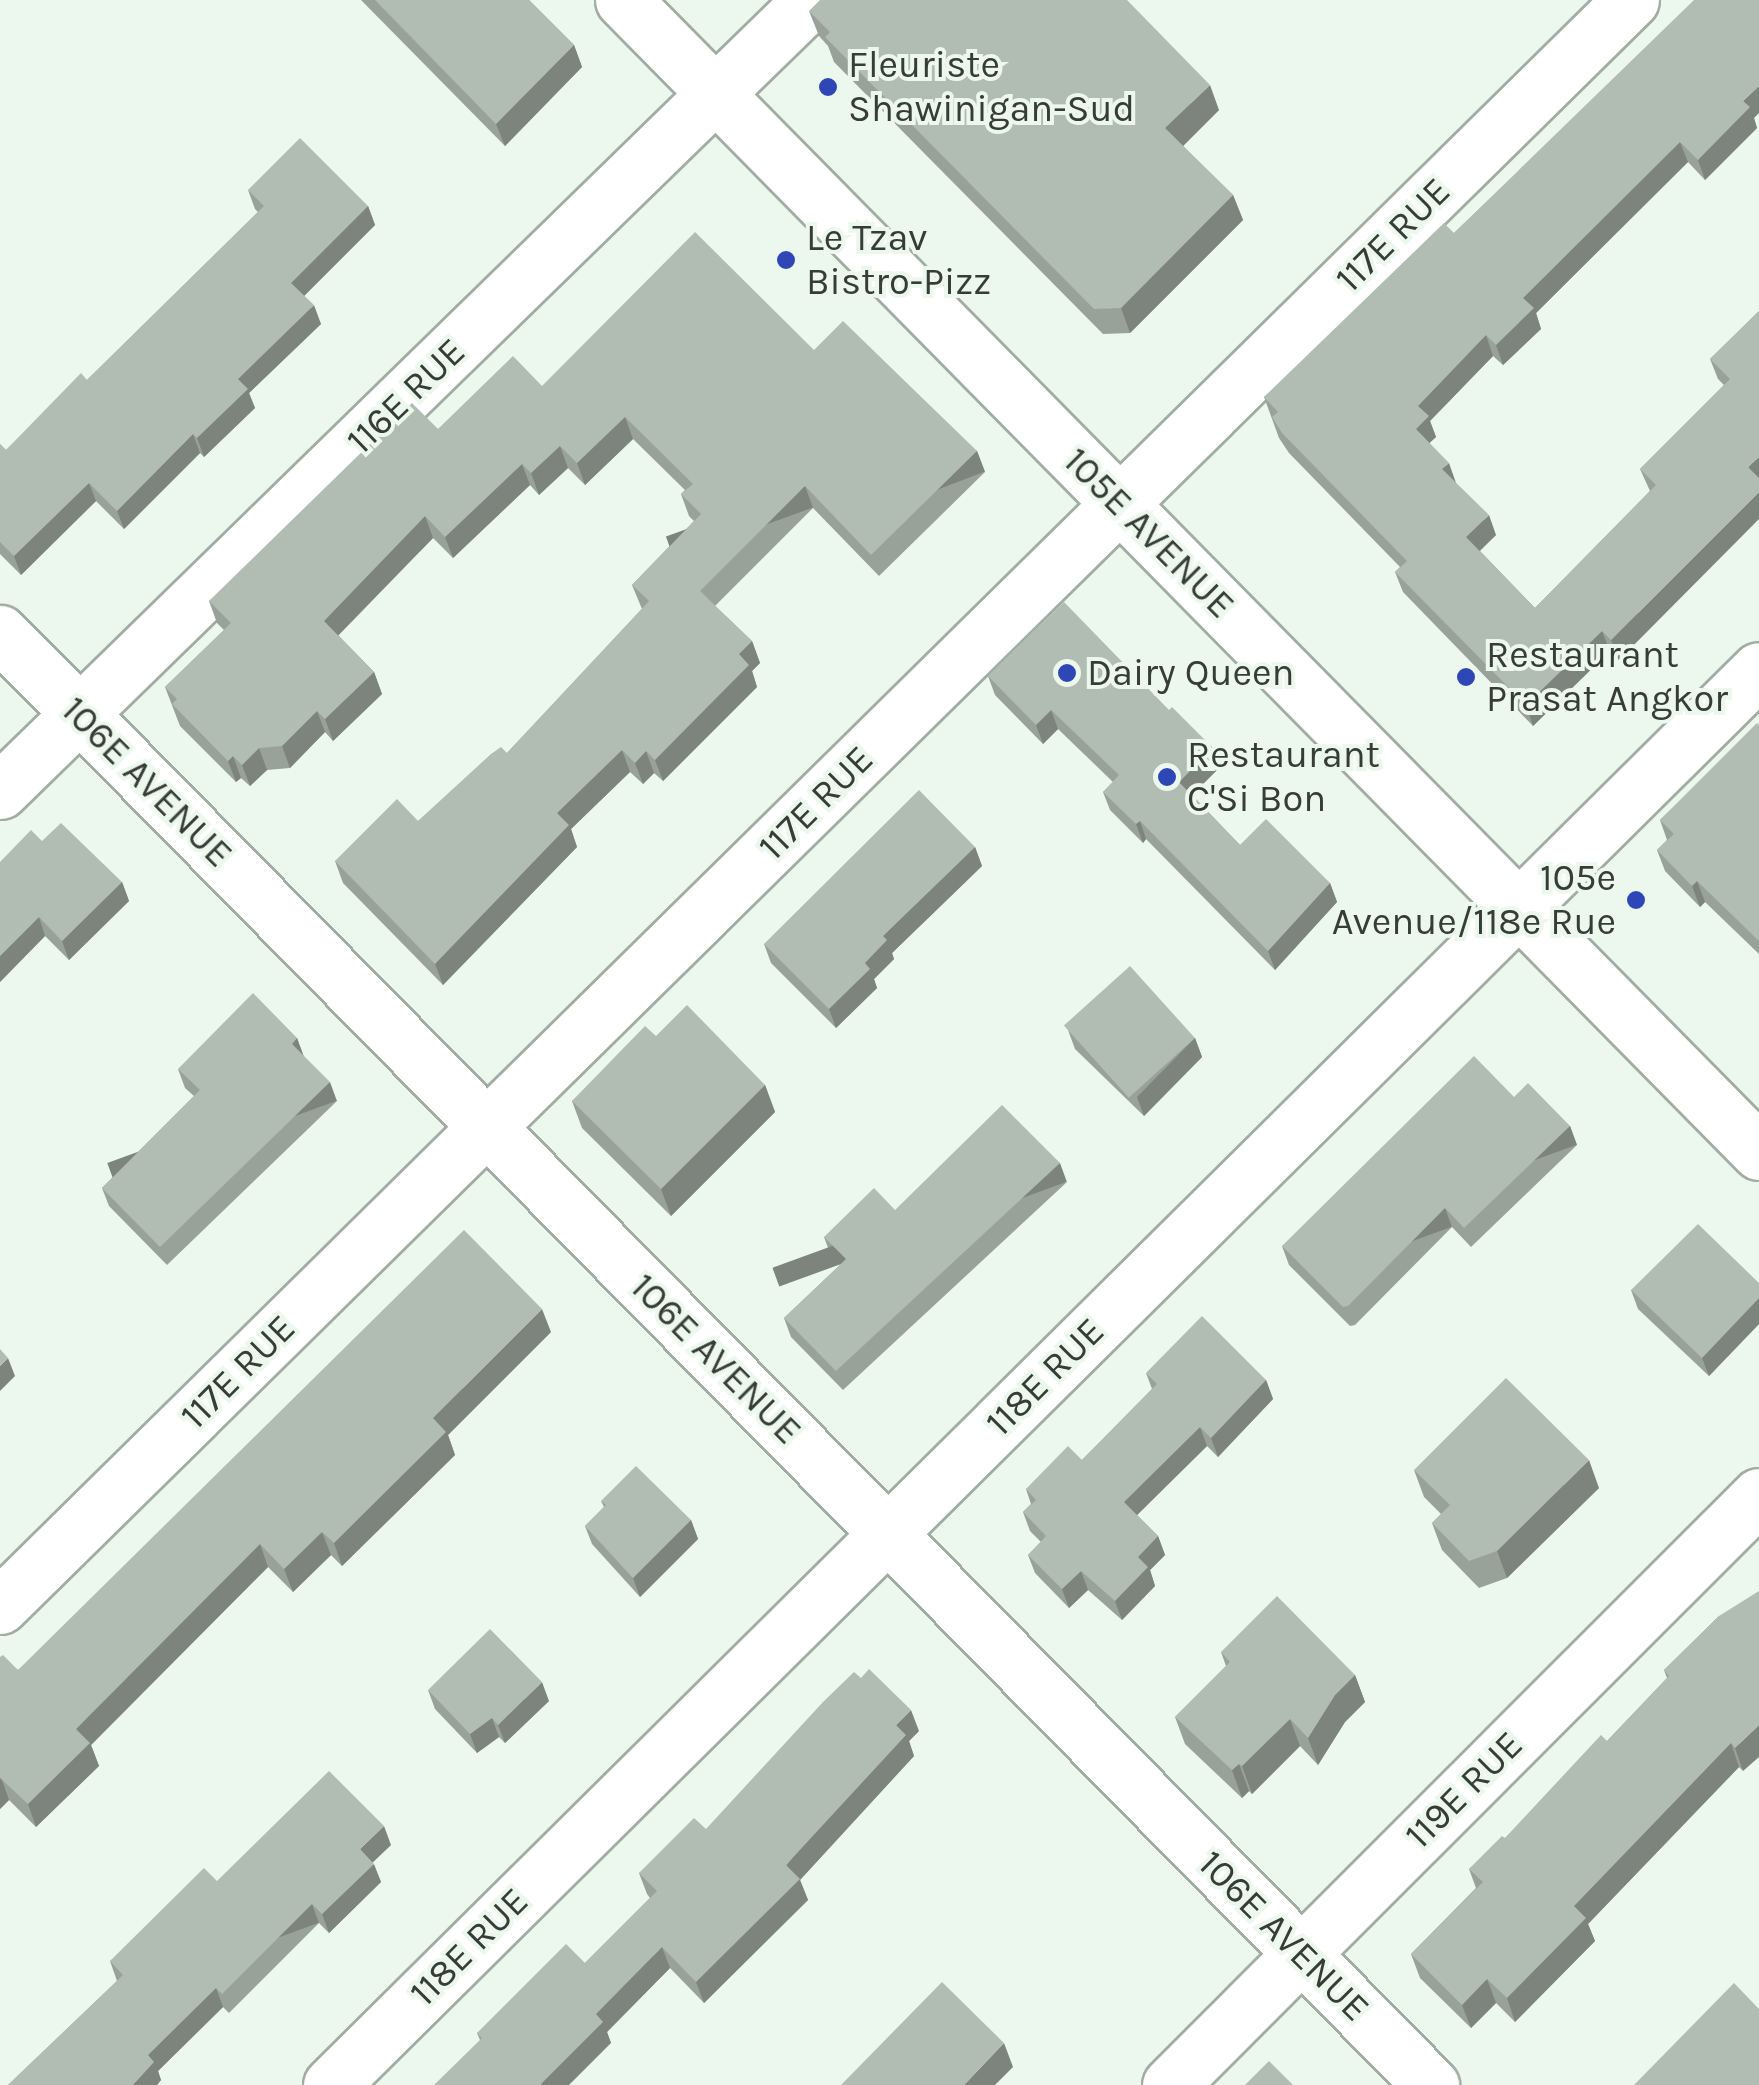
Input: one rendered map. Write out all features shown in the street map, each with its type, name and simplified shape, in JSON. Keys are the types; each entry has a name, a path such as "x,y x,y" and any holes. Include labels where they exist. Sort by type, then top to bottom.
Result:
{"street":[{"name":"105E AVENUE","path":"623,0 1759,1152"},
{"name":"116E RUE","path":"0,791 811,0"},
{"name":"117E RUE","path":"0,1606 1631,0"},
{"name":"106E AVENUE","path":"0,634 1431,2085"},
{"name":"118E RUE","path":"331,2085 1759,670"},
{"name":"119E RUE","path":"1170,2085 1759,1496"}],"building":[{"path":"375,0 529,0 574,45 496,124"},
{"path":"820,0 1127,0 1210,85 1165,128 1233,195 1121,308 1094,309 825,37 830,32 809,11"},
{"path":"1694,0 1759,0 1759,86 1743,101 1750,107 1698,160 1680,142 1523,298 1534,308 1496,345 1486,335 1418,406 1429,416 1416,429 1449,463 1442,469 1489,515 1466,537 1535,608 1656,485 1640,469 1730,379 1710,359 1759,311 1759,457 1748,467 1759,478 1759,492 1611,640 1602,631 1526,705 1395,572 1407,561 1282,433 1272,417 1278,412 1264,397 1444,223 1454,233"},
{"path":"300,138 368,206 291,283 314,305 238,379 248,389 197,438 193,434 117,511 89,483 14,556 0,542 0,444 6,450 81,373 87,380 264,206 248,190"},
{"path":"695,232 814,350 843,321 977,451 871,555 805,486 700,591 752,641 739,654 749,665 655,760 646,751 635,763 622,750 557,813 569,825 435,964 335,861 397,799 418,821 491,754 501,747 507,753 649,601 632,585 701,514 681,494 693,484 625,417 577,463 560,446 531,473 522,464 445,537 425,516 324,621 374,672 325,719 317,711 282,746 259,748 242,765 233,756 228,761 172,704 177,699 165,687 231,623 209,601 412,403 438,429 513,356 542,386"},
{"path":"1064,602 1169,710 1172,707 1213,748 1179,782 1240,845 1266,819 1330,883 1268,951 1140,821 1136,824 1103,792 1119,775 1051,710 1036,725 988,676"},
{"path":"1757,723 1759,941 1697,881 1692,886 1657,850 1674,834 1660,820"},
{"path":"919,790 975,847 883,936 887,940 865,963 870,969 829,1009 764,944"},
{"path":"61,823 122,882 62,941 39,917 0,956 0,862 31,830 42,841"},
{"path":"1130,966 1195,1038 1129,1098 1064,1026"},
{"path":"253,993 297,1038 292,1044 330,1082 160,1247 102,1188 200,1090 178,1069"},
{"path":"687,1005 765,1085 661,1189 572,1101 645,1026 656,1036"},
{"path":"1474,1056 1514,1097 1528,1083 1570,1126 1464,1228 1445,1208 1343,1307 1282,1246"},
{"path":"1002,1105 1060,1163 836,1371 784,1318 846,1259 824,1237 874,1188 895,1210"},
{"path":"1698,1224 1759,1283 1759,1298 1702,1358 1631,1290"},
{"path":"464,1230 542,1309 433,1418 446,1432 334,1543 322,1532 284,1569 260,1544 76,1729 90,1743 28,1804 0,1778 0,1657 3,1655 18,1670"},
{"path":"1202,1316 1266,1380 1211,1438 1200,1427 1124,1502 1158,1536 1138,1557 1148,1567 1115,1601 1081,1571 1062,1589 1028,1555 1046,1536 1023,1512 1036,1500 1026,1489 1068,1446 1082,1460 1157,1384 1146,1373"},
{"path":"0,1349 8,1358 0,1366"},
{"path":"1506,1378 1589,1460 1497,1551 1469,1561 1432,1523 1450,1505 1414,1470"},
{"path":"636,1466 691,1520 633,1578 585,1526 606,1505 601,1501"},
{"path":"1759,1591 1759,1725 1735,1748 1731,1743 1574,1906 1586,1918 1507,1998 1487,1979 1462,2005 1411,1954 1483,1882 1469,1869 1502,1836 1505,1838 1601,1735 1607,1741 1669,1676 1664,1670 1719,1616"},
{"path":"1277,1596 1355,1675 1335,1695 1308,1738 1290,1719 1242,1766 1232,1770 1175,1717 1230,1662 1221,1652"},
{"path":"490,1629 542,1682 498,1725 492,1718 470,1734 428,1690"},
{"path":"869,1669 911,1710 896,1725 906,1735 786,1865 800,1879 696,1982 662,1947 596,2014 603,2022 540,2085 434,2085 482,2038 477,2033 566,1944 585,1963 657,1891 639,1873 694,1818 706,1829 823,1702 854,1672 861,1678"},
{"path":"329,1771 384,1826 360,1849 374,1864 322,1914 312,1904 222,1994 216,1988 148,2055 154,2062 133,2085 8,2085 123,1975 110,1961 204,1868 217,1881"},
{"path":"942,1982 1004,2043 964,2085 841,2085"},
{"path":"1734,1983 1759,2009 1759,2085 1634,2085"},
{"path":"1269,2061 1293,2085 1245,2085"}],"place":[{"name":"Fleuriste Shawinigan-Sud","path":"828,87"},
{"name":"Le Tzav Bistro-Pizz","path":"786,260"},
{"name":"Dairy Queen","path":"1067,673"},
{"name":"Restaurant Prasat Angkor","path":"1466,677"},
{"name":"Restaurant C'Si Bon","path":"1167,777"},
{"name":"105e Avenue/118e Rue","path":"1636,900"}]}
